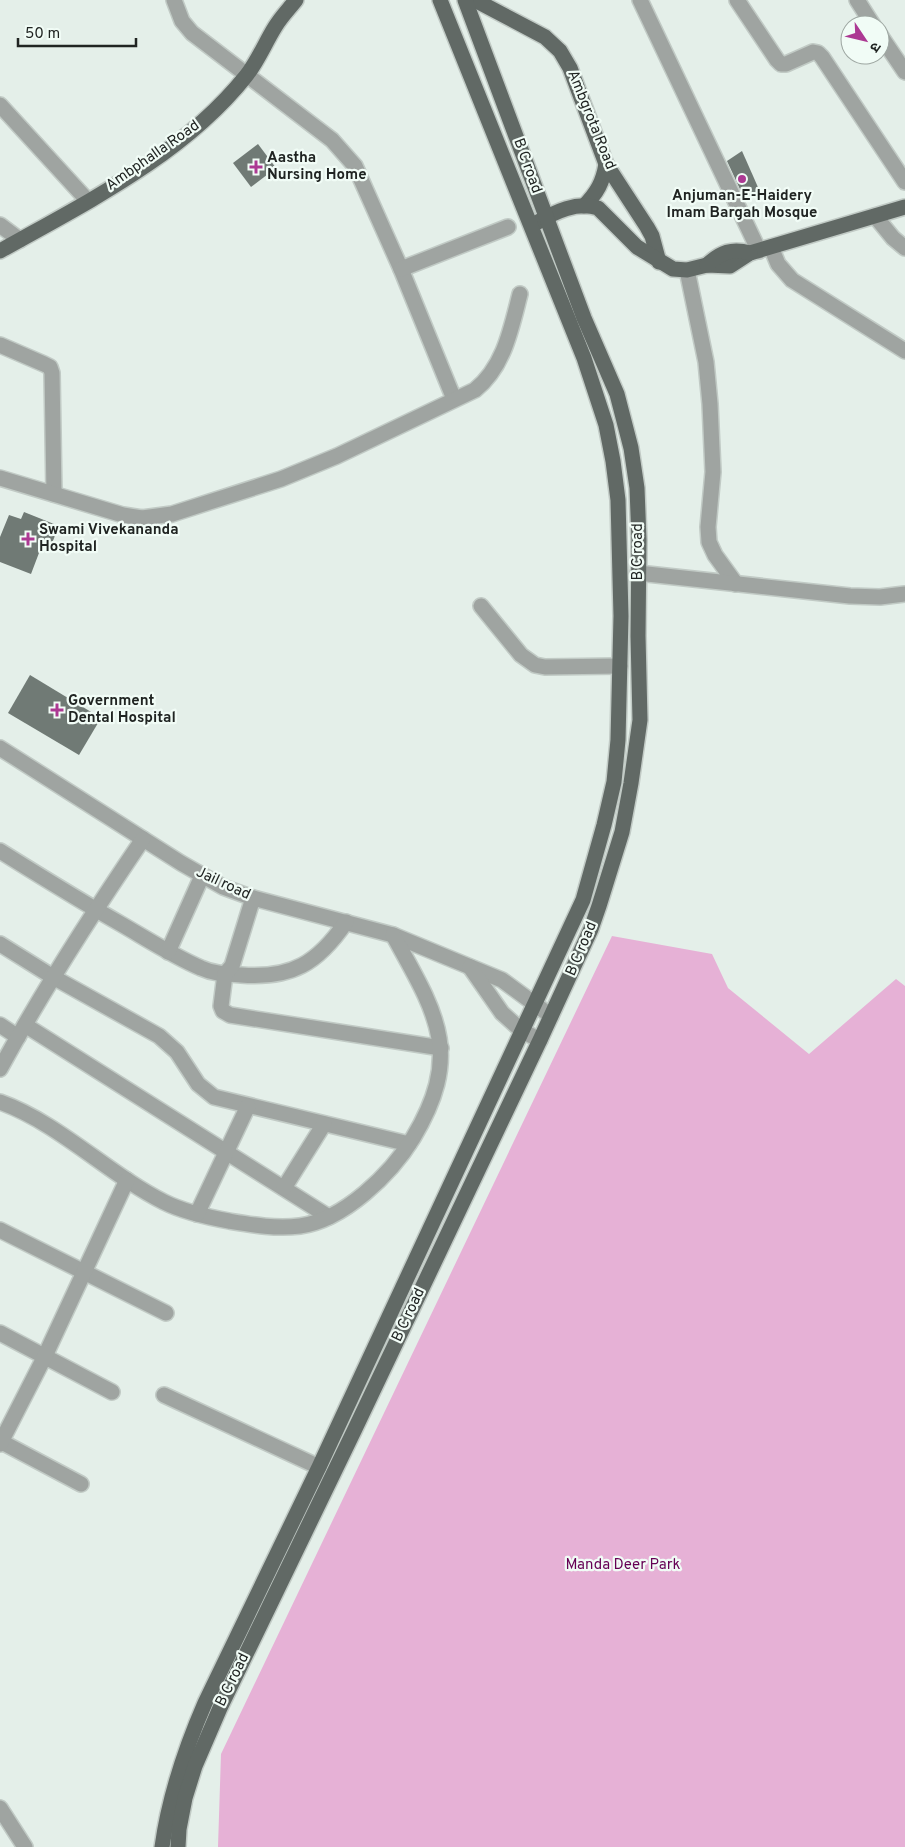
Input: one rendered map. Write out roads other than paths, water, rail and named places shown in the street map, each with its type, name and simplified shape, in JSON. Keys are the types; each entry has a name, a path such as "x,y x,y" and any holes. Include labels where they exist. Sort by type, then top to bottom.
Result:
{"main road":[{"path":"275,27 284,0"},
{"path":"275,27 296,0"},
{"path":"162,1847 166,1817 175,1784 191,1736 205,1703 318,1467 583,900 614,782 618,740 621,616 618,500 606,425 584,358 440,0"},
{"name":"B C road","path":"178,1847 178,1829 185,1798 195,1766 220,1708 540,1040 600,906 622,832 631,783 640,720 637,488 626,427 617,394 584,318 465,0"},
{"name":"Ambgrota Road","path":"474,0 494,4 545,37 560,52 570,68 606,164 652,236 659,262"},
{"name":"Ambphalla Road","path":"0,251 88,201 177,143 211,114 246,76 275,27"},
{"path":"584,206 598,190 604,177 606,164"},
{"path":"532,226 575,206 598,208 637,247 673,269 688,270 707,265 730,266 760,250 905,207"},
{"path":"363,1370 380,1377"}],"street":[{"path":"174,0 178,13 186,27 246,76 332,140 355,166 401,269 454,399"},
{"path":"640,0 760,250 778,264 792,280 905,351"},
{"path":"737,0 781,64 786,64 813,52 818,53 822,57 905,182"},
{"path":"857,0 867,15"},
{"path":"890,50 905,72"},
{"path":"0,105 88,201"},
{"path":"874,216 893,238 905,248"},
{"path":"0,225 20,240"},
{"path":"401,269 508,227"},
{"path":"688,270 706,362 710,413 713,472 708,527 709,542 715,555 736,584"},
{"path":"0,478 123,515 142,518 172,514 281,479 337,456 475,390 491,374 508,339 520,294"},
{"path":"0,345 44,364 50,368 52,373 54,494"},
{"path":"638,574 850,596 880,598 905,594"},
{"path":"481,606 520,654 535,665 545,667 620,666"},
{"name":"Jail road","path":"0,748 202,876 253,898 392,935 502,980 551,1016"},
{"path":"0,1069 95,909 143,839"},
{"path":"0,851 168,952 202,968 225,974 265,977 293,970 321,953 332,942 346,922"},
{"path":"168,952 202,876"},
{"path":"253,898 232,966 225,974 221,1006 223,1011 230,1015 441,1048"},
{"path":"0,1102 41,1123 127,1180 165,1202 197,1214 279,1228 302,1226 329,1216 362,1195 386,1172 409,1144 431,1102 439,1075 441,1048 433,1012 392,935"},
{"path":"0,944 53,977 159,1036 176,1052 198,1084 206,1092 223,1100 409,1144"},
{"path":"470,967 502,1013 522,1031 540,1040"},
{"path":"0,1026 21,1031 226,1152 329,1216"},
{"path":"197,1214 248,1106"},
{"path":"284,1188 324,1124"},
{"path":"81,1484 0,1442 44,1358 127,1180"},
{"path":"0,1230 166,1313"},
{"path":"0,1333 44,1358 112,1392"},
{"path":"164,1395 318,1467"},
{"path":"0,1808 25,1847"}],"place":[{"name":"Aastha Nursing Home","path":"256,167"},
{"name":"Anjuman-E-Haidery Imam Bargah Mosque","path":"742,179"},
{"name":"Swami Vivekananda Hospital","path":"28,539"},
{"name":"Government Dental Hospital","path":"57,710"}],"park label":[{"name":"Manda Deer Park","path":"623,1565"}]}
